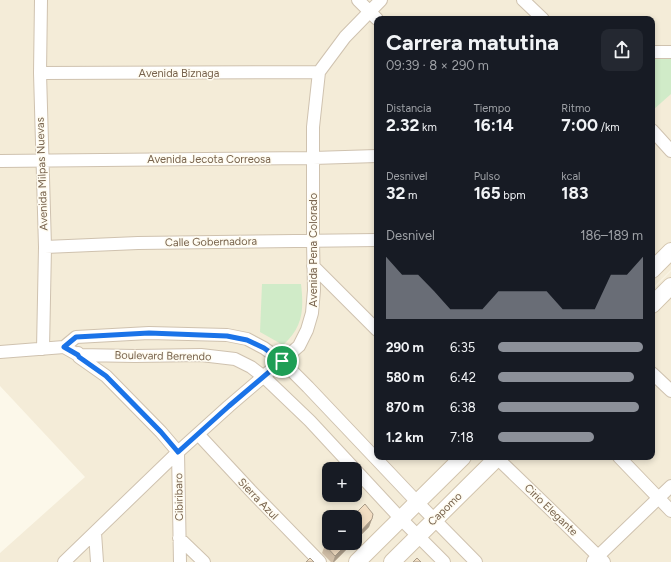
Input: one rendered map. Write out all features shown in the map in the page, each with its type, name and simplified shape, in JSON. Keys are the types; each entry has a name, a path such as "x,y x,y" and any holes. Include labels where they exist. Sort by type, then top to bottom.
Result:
{"main road":[{"path":"655,262 671,251"},
{"path":"655,302 671,286"},
{"path":"357,562 460,460"},
{"name":"Capomo","path":"392,562 496,460"}],"street":[{"name":"Avenida Milpas Nuevas","path":"41,0 41,160 44,247 43,349"},
{"path":"358,0 373,15"},
{"path":"319,72 345,37 373,15 381,0"},
{"path":"523,0 540,16"},
{"path":"655,52 671,52"},
{"name":"Avenida Biznaga","path":"40,73 319,72"},
{"name":"Avenida Pena Colorado","path":"64,562 178,452 299,346 307,330 312,312 314,290 313,126 319,72"},
{"path":"655,133 671,150"},
{"name":"Avenida Jecota Correosa","path":"0,161 374,156"},
{"name":"Calle Gobernadora","path":"44,247 138,243 374,240"},
{"path":"314,266 374,327"},
{"name":"Boulevard Berrendo","path":"76,337 149,333 227,336 247,340 264,348 282,361 374,455"},
{"path":"0,352 64,347 76,337"},
{"path":"76,337 79,357 106,376 161,432 178,452"},
{"name":"Boulevard Berrendo","path":"64,347 78,355 201,355 235,360 251,367 264,377 310,422 401,519 444,562"},
{"path":"655,375 671,392"},
{"name":"Sierra Azul","path":"198,434 320,562"},
{"name":"Cibiribaro","path":"178,452 180,562"},
{"name":"Boulevard Berrendo","path":"378,460 476,562"},
{"name":"Cirio Elegante","path":"500,460 598,560"},
{"path":"622,460 671,511"},
{"path":"598,560 671,486"},
{"path":"95,533 97,562"},
{"path":"179,538 204,562"}],"shaded area":[{"path":"0,0 671,0 671,270 655,286 655,16 374,16 374,460 655,460 655,287 671,271 671,562 0,562 0,553 85,477 0,386"}],"green space":[{"path":"655,55 671,57 671,94 655,108"},
{"path":"262,284 301,284 301,318 295,332 283,345 260,332"}],"building":[{"path":"365,504 373,514 372,519 362,530 362,510 359,510"},
{"path":"330,550 341,550 335,556"},
{"path":"310,558 314,562 306,562"},
{"path":"417,558 421,562 413,562"}],"route":[{"path":"149,333 196,334 227,336 247,340 264,348 282,361 178,452 161,432 101,371 64,347 76,337 149,333"}]}
